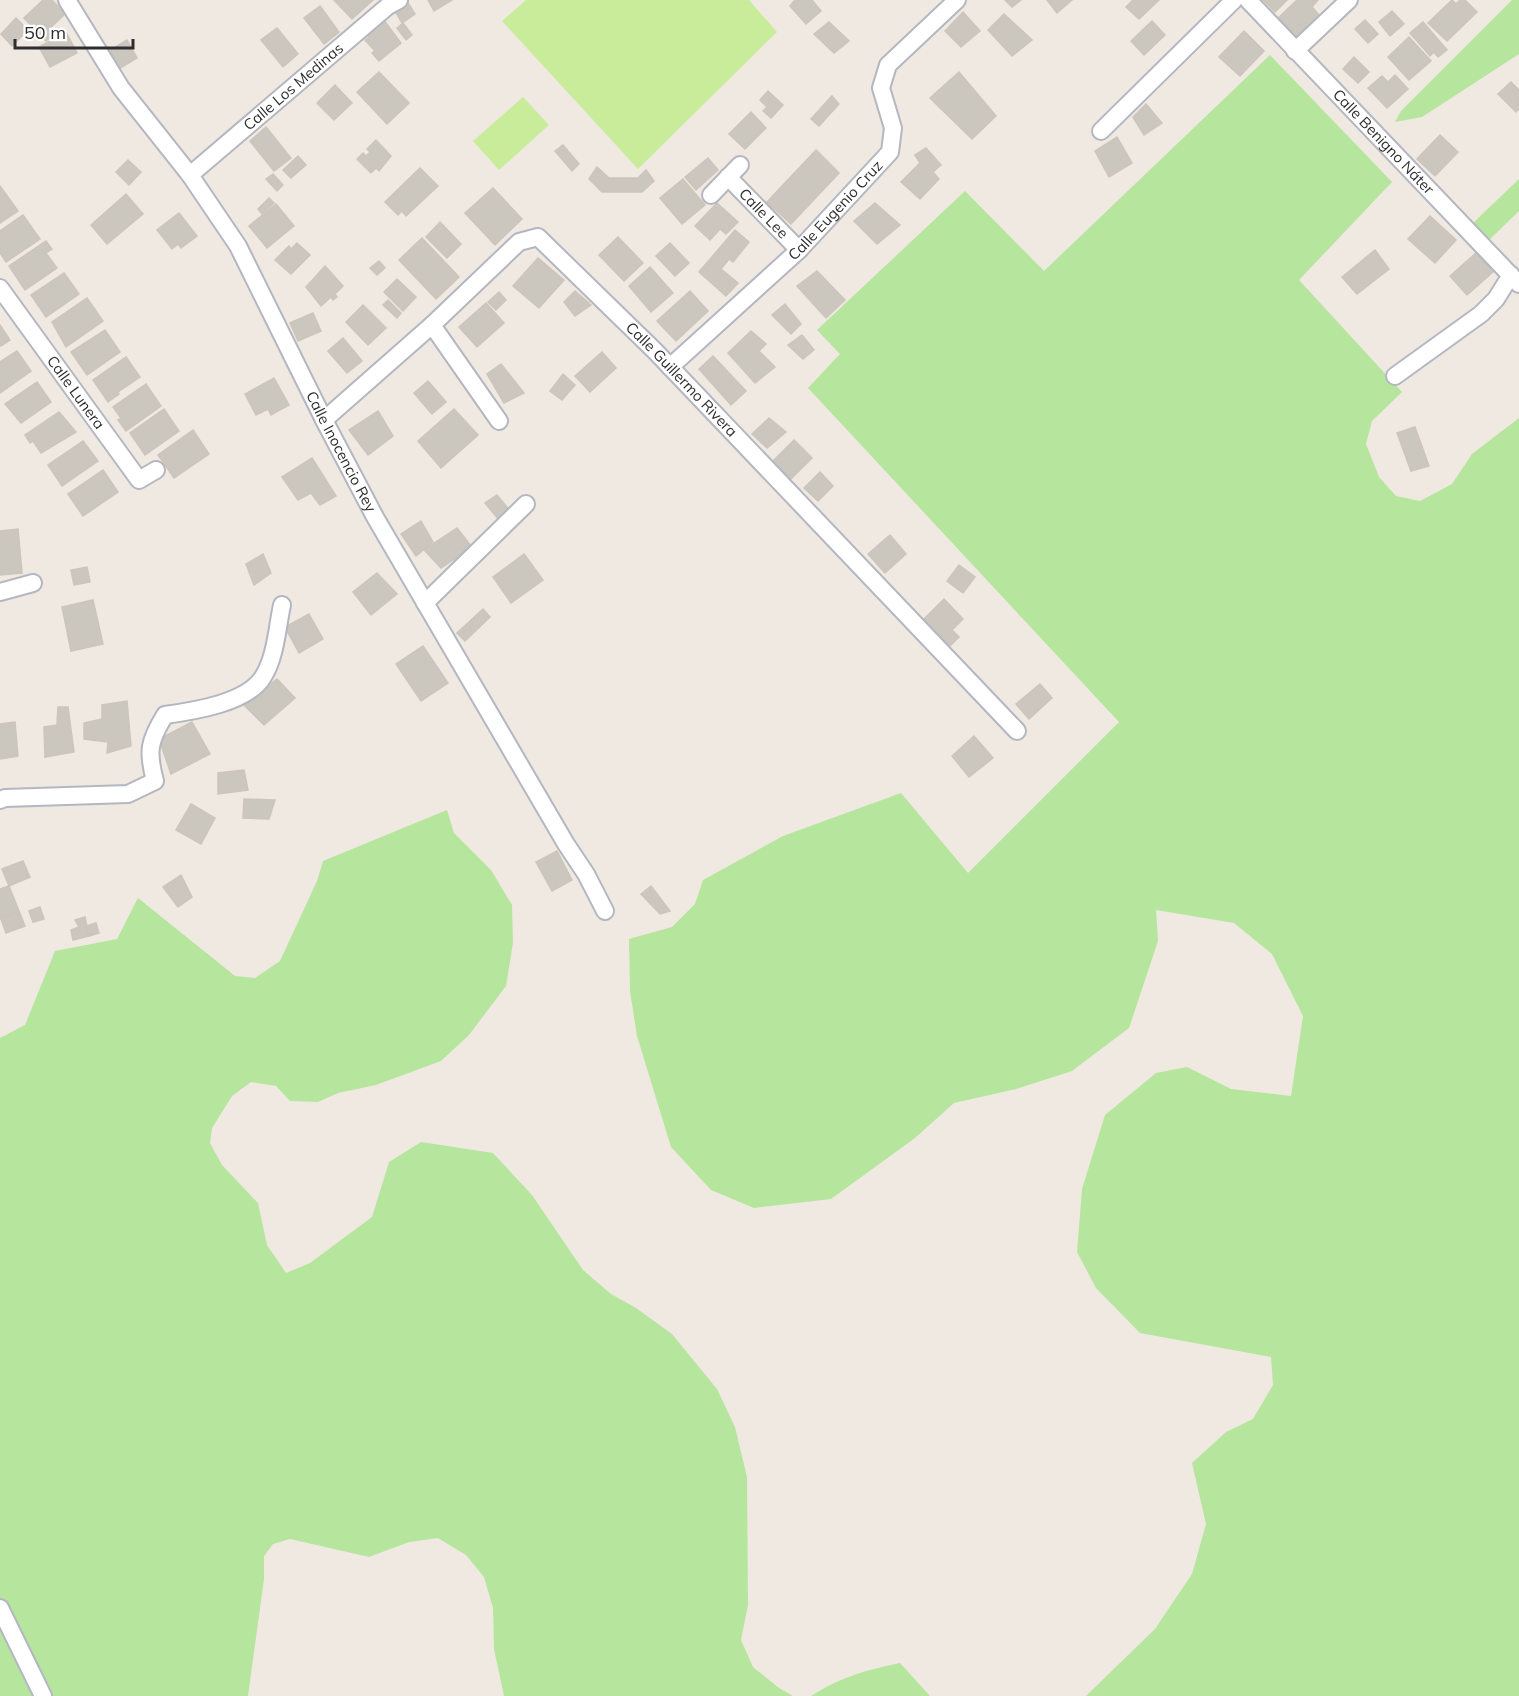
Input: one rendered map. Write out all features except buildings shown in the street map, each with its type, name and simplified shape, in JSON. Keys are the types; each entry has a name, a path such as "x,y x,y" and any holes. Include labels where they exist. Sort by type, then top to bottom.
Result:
{"street":[{"name":"Calle Inocencio Rey","path":"67,0 121,88 190,175 238,246 375,517 566,844 586,874 605,911"},
{"name":"Calle Los Medinas","path":"190,175 388,6 399,0"},
{"name":"Calle Eugenio Cruz","path":"670,367 799,250 890,152 893,128 881,88 888,65 957,0"},
{"path":"1101,131 1234,0"},
{"name":"Calle Benigno Náter","path":"1248,0 1515,280"},
{"path":"1295,51 1349,0"},
{"name":"Calle Lee","path":"711,195 734,171 799,250"},
{"name":"Calle Guillermo Rivera","path":"324,420 432,325 519,242 538,237 670,367 1017,731"},
{"path":"1395,376 1481,314 1515,280"},
{"name":"Calle Lunera","path":"0,288 139,480 156,470"},
{"path":"432,325 499,421"},
{"path":"425,603 526,504"},
{"path":"0,592 33,583"},
{"path":"0,800 128,794 155,781 149,756 153,736 165,715 232,700 252,689 263,677 272,657 282,604"},
{"path":"0,1608 43,1696"}],"green space":[{"path":"526,0 749,0 777,32 638,169 502,21"},
{"path":"1512,0 1519,0 1519,54 1422,117 1395,122 1401,111"},
{"path":"1270,55 1392,182 1299,280 1402,392 1372,421 1366,444 1379,477 1396,496 1420,501 1452,484 1472,454 1519,418 1519,1696 1086,1696 1155,1629 1192,1574 1206,1524 1192,1463 1226,1432 1253,1419 1273,1385 1271,1357 1140,1333 1096,1288 1077,1252 1082,1189 1105,1115 1156,1073 1187,1067 1231,1089 1291,1096 1303,1016 1272,954 1234,923 1156,910 1158,941 1129,1028 1072,1071 1016,1089 954,1103 915,1138 831,1199 754,1208 711,1190 671,1147 637,1036 630,991 629,939 672,927 695,904 703,880 783,836 901,793 968,873 1119,722 808,388 840,354 817,330 965,191 1044,271"},
{"path":"523,97 549,125 499,170 473,141"},
{"path":"1519,179 1519,211 1487,242 1472,224"},
{"path":"447,810 454,833 491,870 512,905 513,943 506,986 469,1035 441,1061 376,1085 338,1093 318,1102 290,1101 276,1086 251,1082 232,1096 212,1128 210,1143 222,1165 258,1203 267,1245 286,1273 310,1263 372,1217 389,1162 421,1142 493,1153 532,1195 583,1270 611,1294 636,1308 672,1334 717,1389 735,1427 747,1477 748,1605 741,1640 753,1667 793,1696 504,1696 494,1649 493,1608 484,1577 466,1555 438,1538 409,1542 369,1557 290,1539 273,1544 264,1556 264,1579 248,1696 0,1696 0,1038 25,1025 55,951 117,939 138,898 235,976 255,978 280,961 317,881 323,861"},
{"path":"900,1663 930,1696 811,1696 854,1675"}]}
